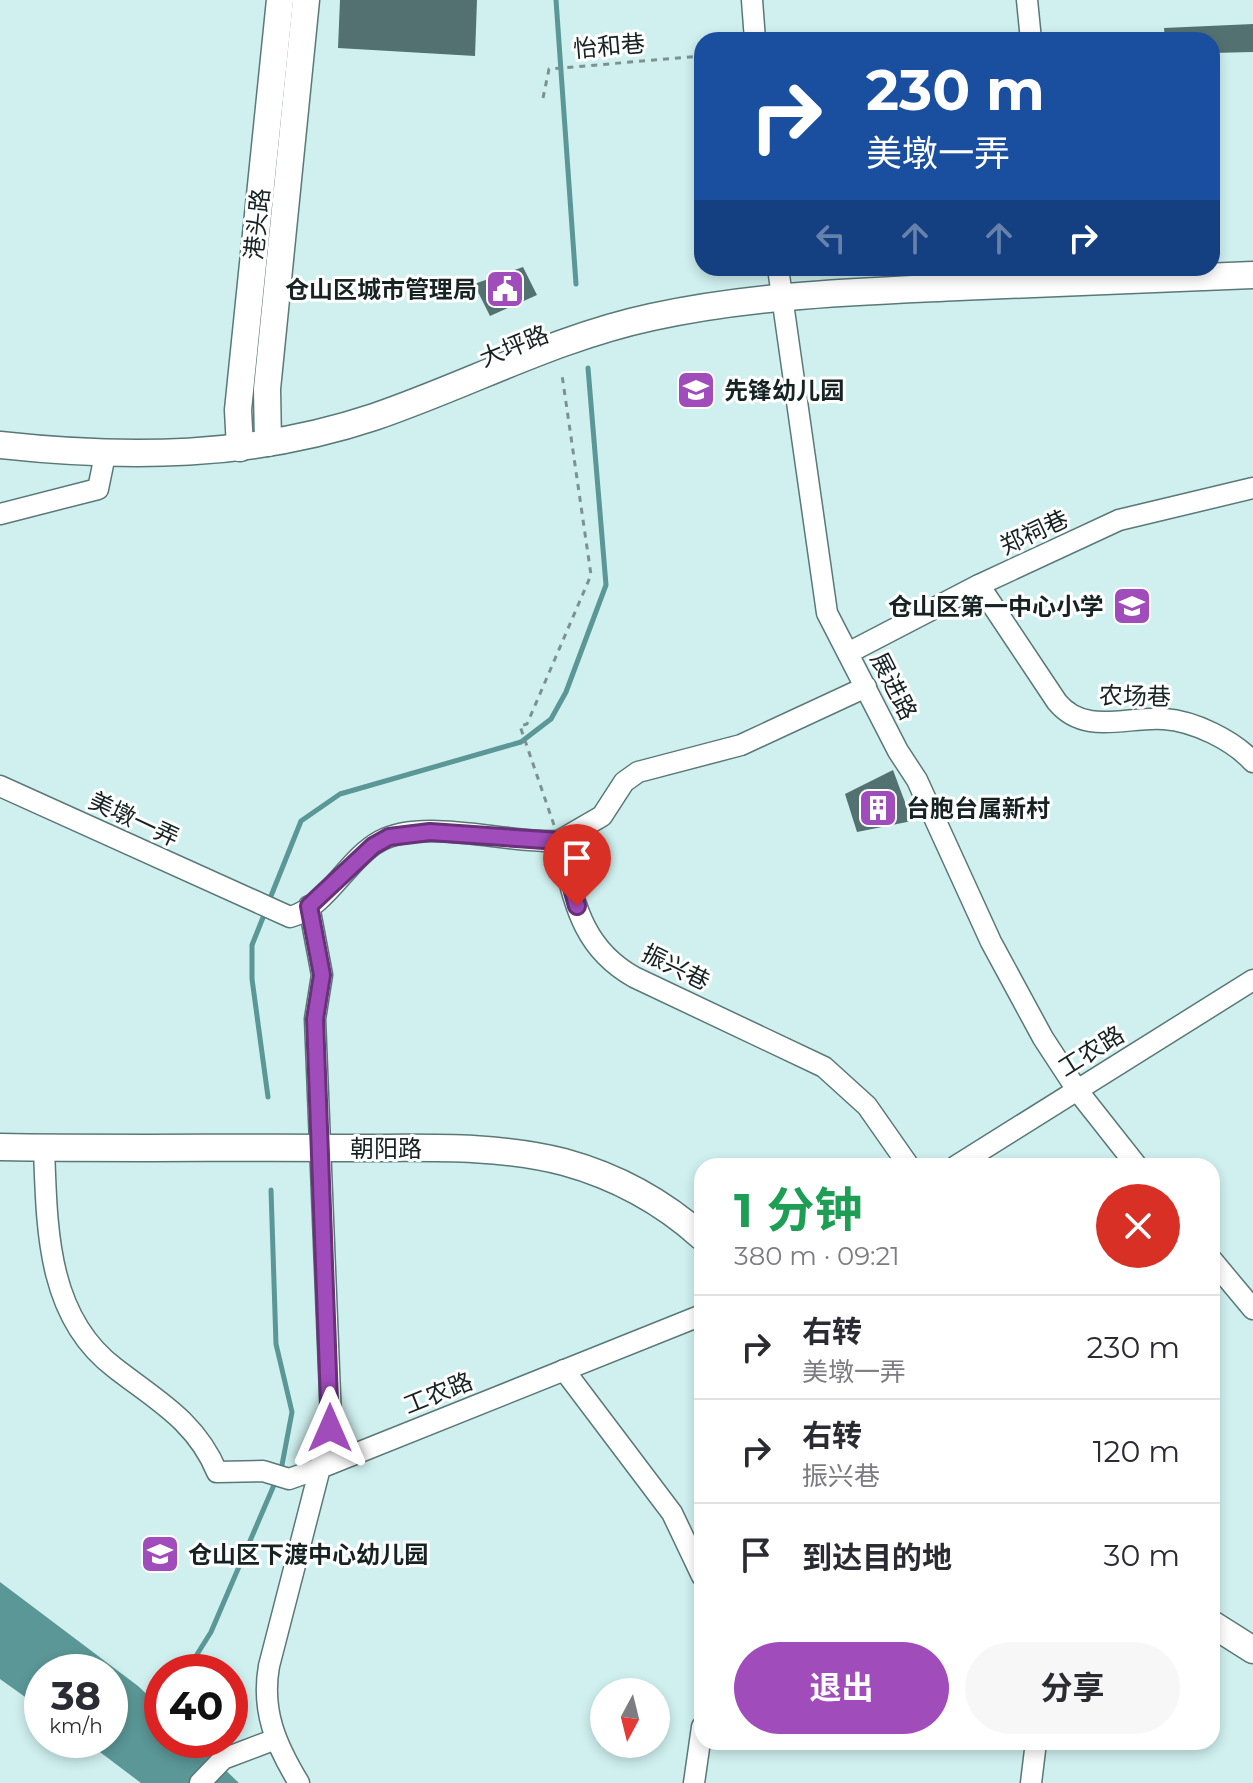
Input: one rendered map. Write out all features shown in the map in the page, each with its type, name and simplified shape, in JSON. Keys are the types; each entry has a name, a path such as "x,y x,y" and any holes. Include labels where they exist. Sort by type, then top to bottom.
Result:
{"main road":[{"name":"港头路","path":"240,441 280,0"},
{"name":"港头路","path":"267,437 267,389 306,0"},
{"path":"1220,260 1253,258"},
{"path":"1220,275 1253,275"},
{"path":"779,281 877,276"},
{"path":"779,281 1036,276"},
{"name":"大坪路","path":"0,429 122,441 240,441 267,437 360,407 555,336 598,323 663,315 779,281"},
{"path":"0,445 105,455 194,454 240,441"},
{"name":"朝阳路","path":"0,1147 465,1149 553,1160 625,1185 694,1231"},
{"path":"1220,1629 1253,1650"}],"street":[{"path":"752,0 754,32"},
{"path":"1027,0 1030,32"},
{"name":"展进路","path":"779,281 823,599 833,628 898,751 917,780 991,942 1043,1038 1077,1090 1131,1158"},
{"path":"0,514 98,489 105,455"},
{"name":"郑祠巷","path":"848,653 979,585 1119,520 1253,488"},
{"name":"农场巷","path":"979,585 1057,702 1069,715 1096,723 1159,718 1183,722 1234,745 1253,762"},
{"path":"299,1783 276,1739 266,1709 267,1676 331,1419 315,1019 322,975 309,906 373,846 389,837 430,832 559,841 602,816 624,782 638,772 713,754 755,740 866,687"},
{"name":"美墩一弄","path":"0,786 280,914 295,916 309,906"},
{"name":"振兴巷","path":"559,841 584,926 594,945 609,961 634,977 824,1067 867,1106 903,1158"},
{"name":"工农路","path":"969,1158 1253,980"},
{"name":"工农路","path":"44,1148 51,1257 74,1323 111,1366 176,1412 202,1443 217,1472 263,1471 289,1479 694,1318"},
{"path":"1220,1270 1253,1309"},
{"path":"564,1370 672,1513 694,1559"},
{"path":"200,1783 223,1759 276,1739"},
{"path":"694,1783 699,1750"},
{"path":"1031,1783 1035,1750"}],"path":[{"name":"怡和巷","path":"543,98 551,69 694,57"},
{"path":"559,841 520,726 527,724 591,575 562,375"}],"water":[{"path":"0,1582 96,1654 24,1654 24,1696 0,1679"},
{"path":"128,1678 144,1692 144,1758 213,1758 239,1783 141,1783 108,1758 128,1758"}],"building":[{"path":"340,0 477,0 475,56 338,48"},
{"path":"1253,24 1253,52 1220,53 1220,32 1164,32 1164,28"},
{"name":"仓山区城市管理局","path":"523,267 537,295 490,316 474,284"},
{"name":"台胞台属新村","path":"893,770 912,821 857,832 845,794"}],"waterway":[{"path":"556,0 576,284"},
{"path":"269,901 301,821 340,794 521,742 551,719 566,692 606,585 588,368"},
{"path":"266,910 252,945 252,979 268,1097"},
{"path":"271,1190 276,1344 292,1412 282,1465"},
{"path":"197,1654 211,1632 274,1485"}],"place":[{"name":"仓山区城市管理局","path":"505,289"},
{"name":"先锋幼儿园","path":"696,390"},
{"name":"仓山区第一中心小学","path":"1132,606"},
{"name":"台胞台属新村","path":"878,808"},
{"name":"仓山区下渡中心幼儿园","path":"160,1554"}],"route":[{"path":"330,1428 315,1019 322,975 309,906 373,846 389,837 419,832 559,841 577,906"}]}
